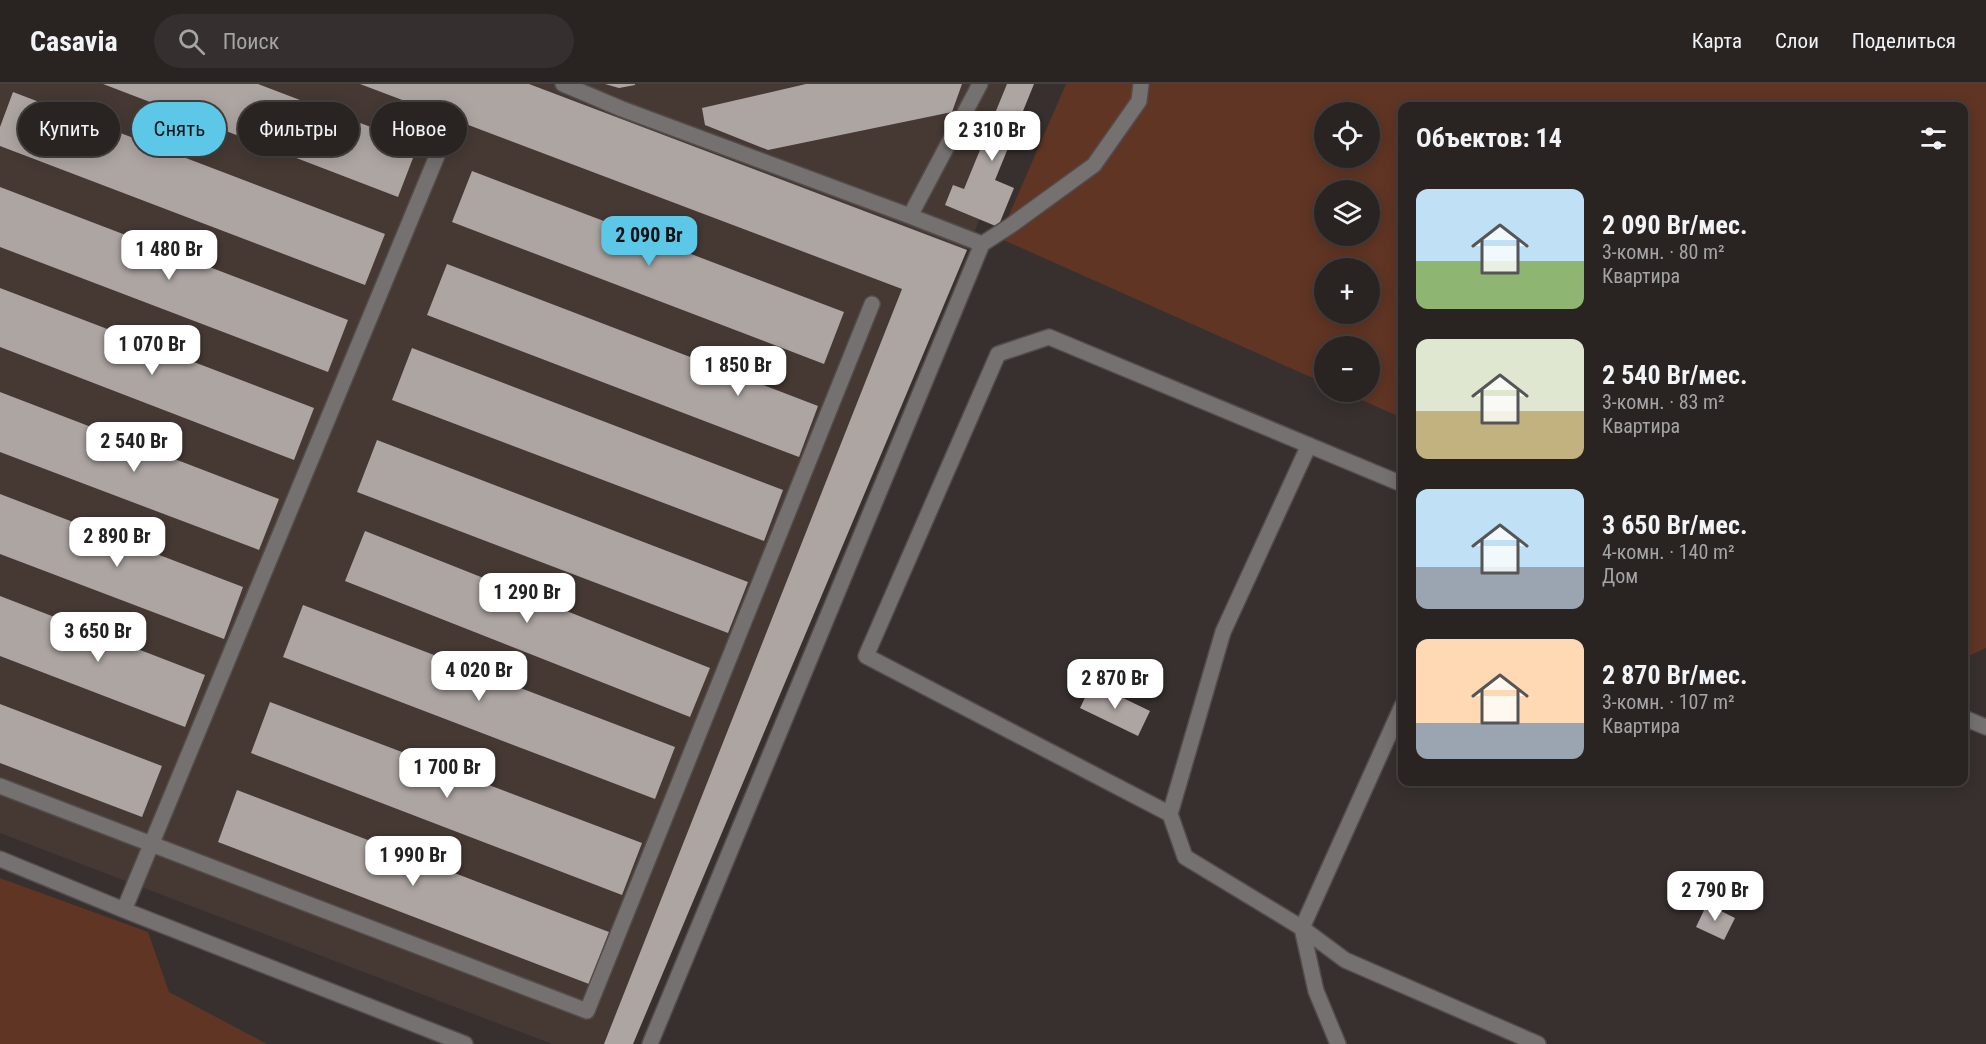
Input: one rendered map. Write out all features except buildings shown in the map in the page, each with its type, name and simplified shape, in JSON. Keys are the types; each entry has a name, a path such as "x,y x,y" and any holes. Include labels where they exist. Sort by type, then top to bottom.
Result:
{"lane":[{"path":"563,84 622,109 982,244"},
{"path":"910,216 980,84"},
{"path":"650,1044 982,244 1011,226 1094,165 1139,101 1141,84"},
{"path":"124,910 437,156"},
{"path":"0,786 587,1011 872,304"},
{"path":"1170,814 866,656 998,354 1049,337 1398,482"},
{"path":"1309,445 1223,633 1170,814 1185,857 1302,928 1345,960 1538,1044"},
{"path":"1338,1044 1316,991 1302,928 1398,715"},
{"path":"1968,719 1986,727"},
{"path":"0,859 453,1042"}],"shaded area":[{"path":"0,84 1034,84 967,250 633,1044 552,1044 0,833"},
{"path":"1066,84 1986,84 1986,648 1968,656 1968,102 1398,102 1398,416 1366,402 1380,402 1380,336 1314,336 1314,379 999,238"},
{"path":"0,878 148,932 169,992 267,1044 0,1044"}]}
